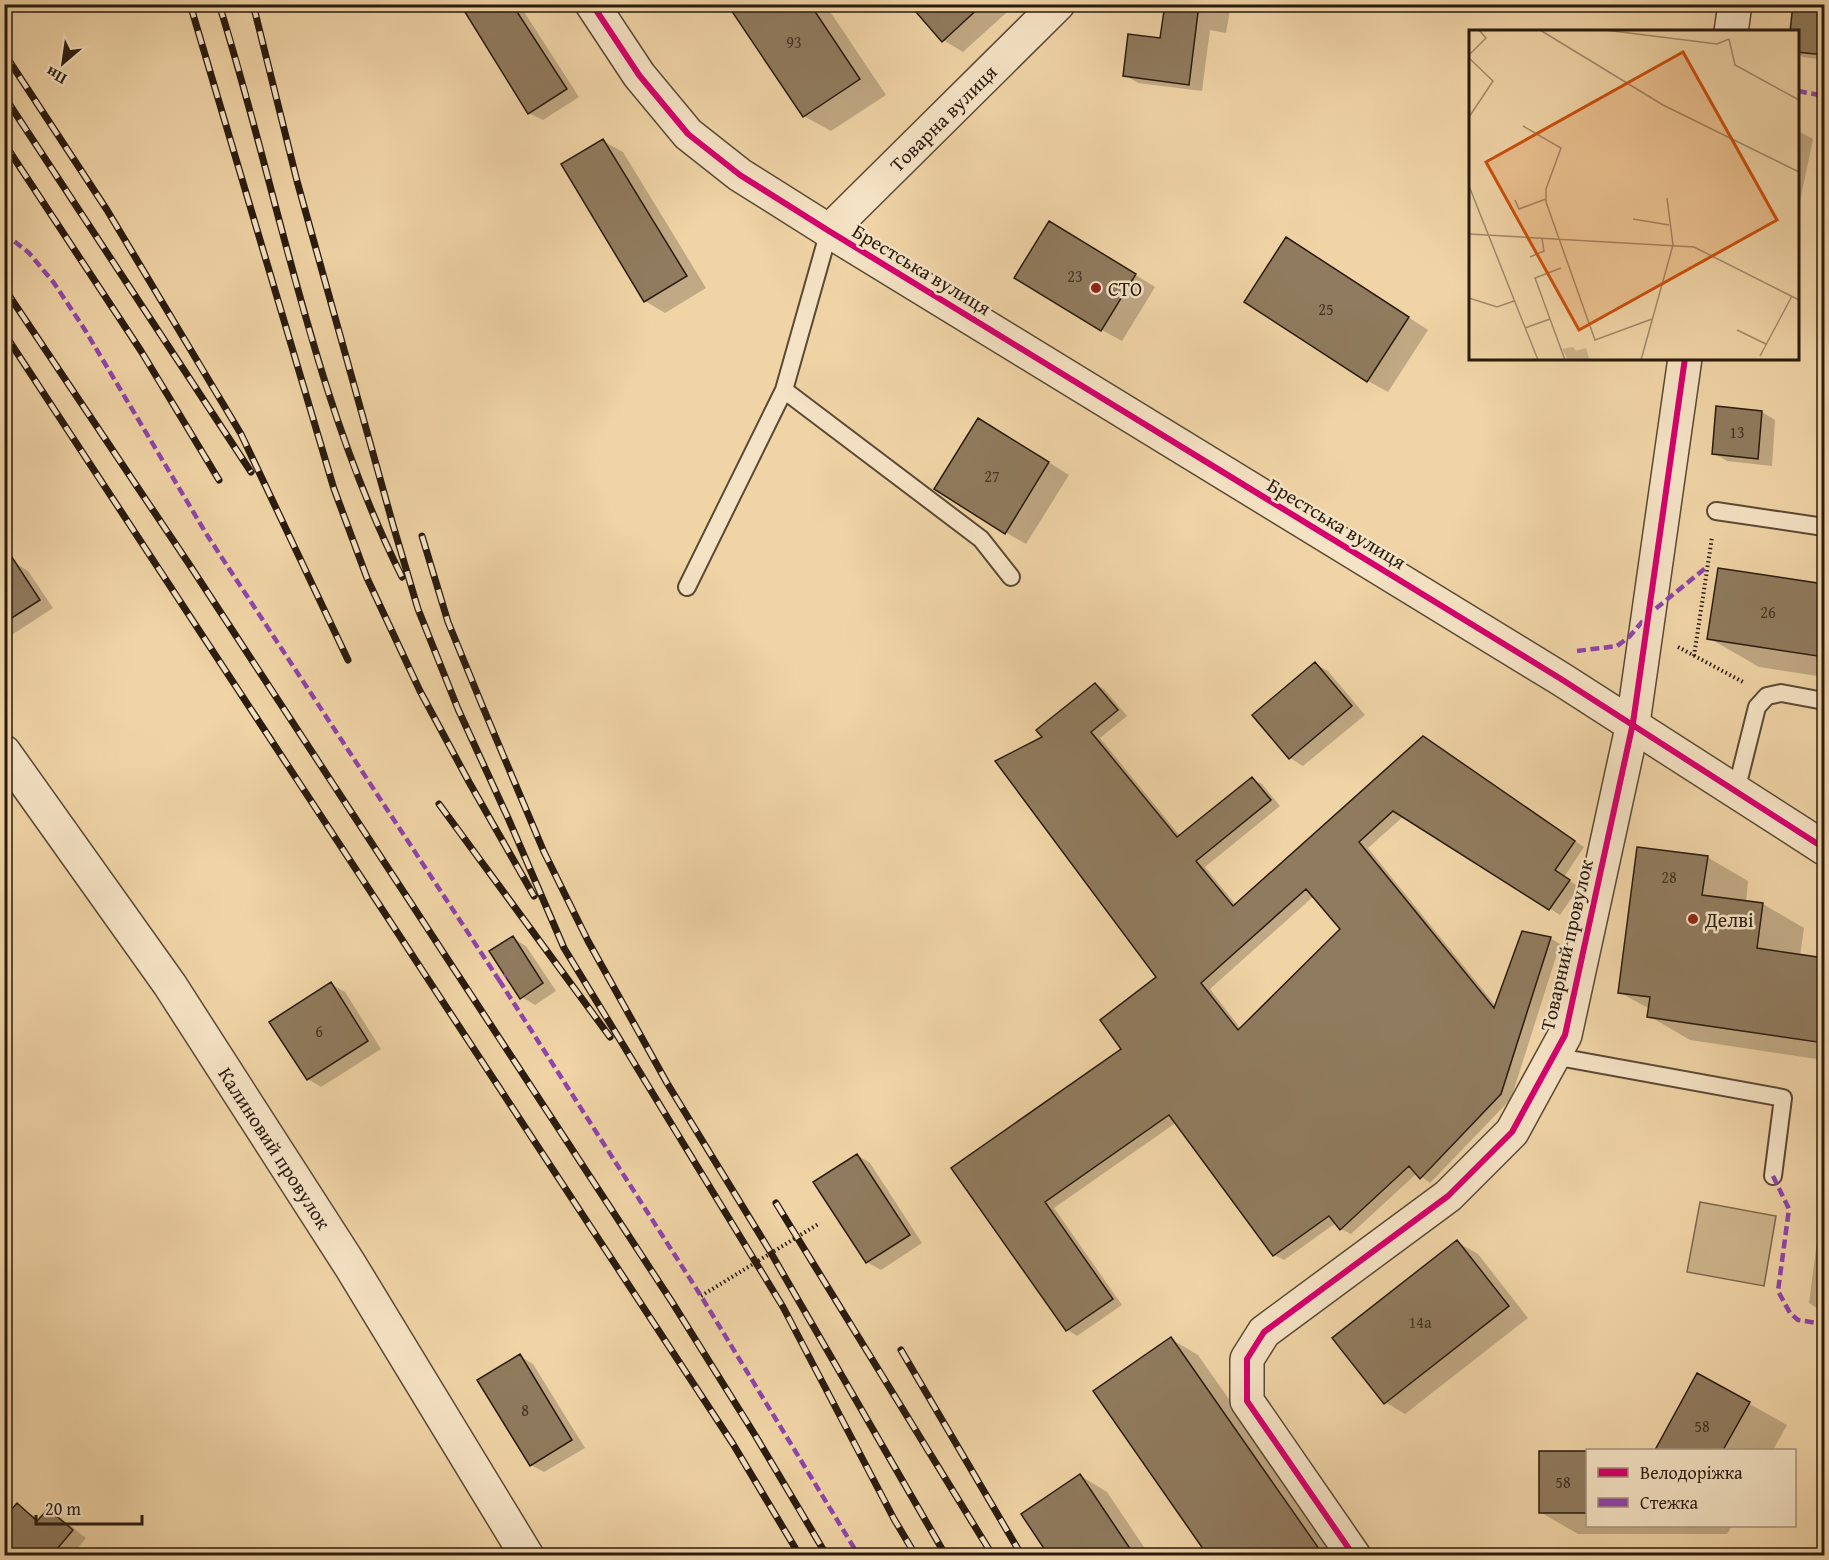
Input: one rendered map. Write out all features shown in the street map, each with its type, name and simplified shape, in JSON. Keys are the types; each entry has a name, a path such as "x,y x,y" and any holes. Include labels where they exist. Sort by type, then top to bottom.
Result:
{"street":[{"name":"Брестська вулиця","path":"592,4 639,75 688,134 740,175 1633,723 1824,848"},
{"name":"Товарна вулиця","path":"829,231 1058,4"},
{"path":"1731,30 1735,4"},
{"name":"Товарний провулок","path":"1354,1556 1247,1401 1247,1359 1264,1332 1439,1203 1512,1132 1565,1035 1633,723 1685,360"},
{"name":"Калиновий провулок","path":"4,752 170,985 350,1265 527,1556"}],"lane":[{"path":"687,587 784,390 829,231"},
{"path":"784,390 981,539 1011,577"},
{"path":"1716,511 1824,527"},
{"path":"1736,791 1757,707 1767,696 1781,693 1824,701"},
{"path":"1554,1056 1783,1098 1773,1176"}],"path":[{"path":"1694,656 1716,511"},
{"path":"1646,630 1767,696"},
{"path":"701,1296 820,1223"}],"shaded area":[{"path":"1700,1202 1776,1216 1764,1286 1687,1272"}],"building":[{"path":"460,4 512,4 567,89 528,114"},
{"path":"727,4 810,4 860,79 803,117"},
{"path":"909,4 983,4 942,42"},
{"path":"1165,4 1199,4 1189,85 1123,76 1128,34 1160,38"},
{"path":"1793,4 1824,4 1824,55 1799,52 1799,30 1790,30"},
{"path":"603,139 687,276 644,302 561,164"},
{"path":"1049,221 1136,274 1101,331 1014,278"},
{"path":"1286,237 1409,317 1367,382 1244,302"},
{"path":"1716,406 1762,411 1758,459 1712,454"},
{"path":"978,418 1049,462 1005,534 934,489"},
{"path":"4,545 40,600 4,623"},
{"path":"1718,568 1824,584 1824,657 1707,639"},
{"path":"1315,662 1352,706 1289,759 1252,715"},
{"path":"1095,683 1118,710 1091,732 1177,837 1252,777 1271,800 1196,861 1233,906 1423,736 1575,841 1555,870 1570,880 1549,910 1393,811 1359,842 1494,1008 1522,931 1551,937 1501,1094 1420,1179 1409,1166 1340,1230 1329,1216 1273,1256 1169,1115 1045,1202 1113,1299 1066,1331 951,1168 1121,1049 1100,1020 1156,977 995,761 1042,737 1036,730","holes":["1306,889 1340,929 1238,1030 1201,983"]},
{"path":"1637,847 1708,856 1702,895 1763,903 1757,948 1824,958 1824,1043 1647,1017 1650,997 1618,993"},
{"path":"513,936 543,983 520,999 489,951"},
{"path":"331,982 368,1041 307,1080 269,1022"},
{"path":"857,1154 910,1235 866,1263 813,1182"},
{"path":"1457,1240 1509,1306 1384,1404 1332,1338"},
{"path":"1171,1337 1324,1556 1208,1556 1093,1391"},
{"path":"520,1354 572,1440 530,1466 477,1380"},
{"path":"1697,1373 1750,1402 1724,1449 1656,1449"},
{"path":"1539,1451 1586,1451 1586,1513 1539,1513"},
{"path":"1080,1474 1135,1556 1049,1556 1021,1514"},
{"path":"17,1503 37,1521 48,1509 73,1530 51,1556 4,1556 4,1518"}],"railway":[{"path":"190,4 334,489 367,578 420,691 534,896"},
{"path":"219,4 320,367 371,509 402,577"},
{"path":"253,4 297,181 393,525 418,609 458,709 564,948 783,1307 894,1519 916,1556"},
{"path":"4,53 107,210 241,434 348,660"},
{"path":"4,96 251,472"},
{"path":"4,143 141,351 219,480"},
{"path":"4,288 189,564 672,1302 827,1556"},
{"path":"4,333 733,1444 800,1556"},
{"path":"422,536 448,622 482,705 544,852 588,941 667,1083 771,1253 946,1556"},
{"path":"439,804 610,1037"},
{"path":"776,1203 993,1556"},
{"path":"901,1350 1022,1556"}],"marked path":[{"path":"1799,91 1824,96"},
{"path":"4,233 29,253 54,283 85,330 207,535 499,980 506,975"},
{"path":"1577,651 1617,646 1629,637 1648,615 1708,566"},
{"path":"499,980 701,1296 859,1556"},
{"path":"1773,1176 1789,1209 1778,1291 1790,1313 1798,1320 1824,1324"}],"cycle path":[{"path":"592,4 639,75 688,134 740,175 1561,679 1824,848"},
{"path":"1354,1556 1247,1401 1247,1359 1264,1332 1448,1196 1512,1132 1565,1035 1633,723 1685,360"}],"place":[{"name":"СТО","path":"1096,288"},
{"name":"Делві","path":"1693,919"}]}
